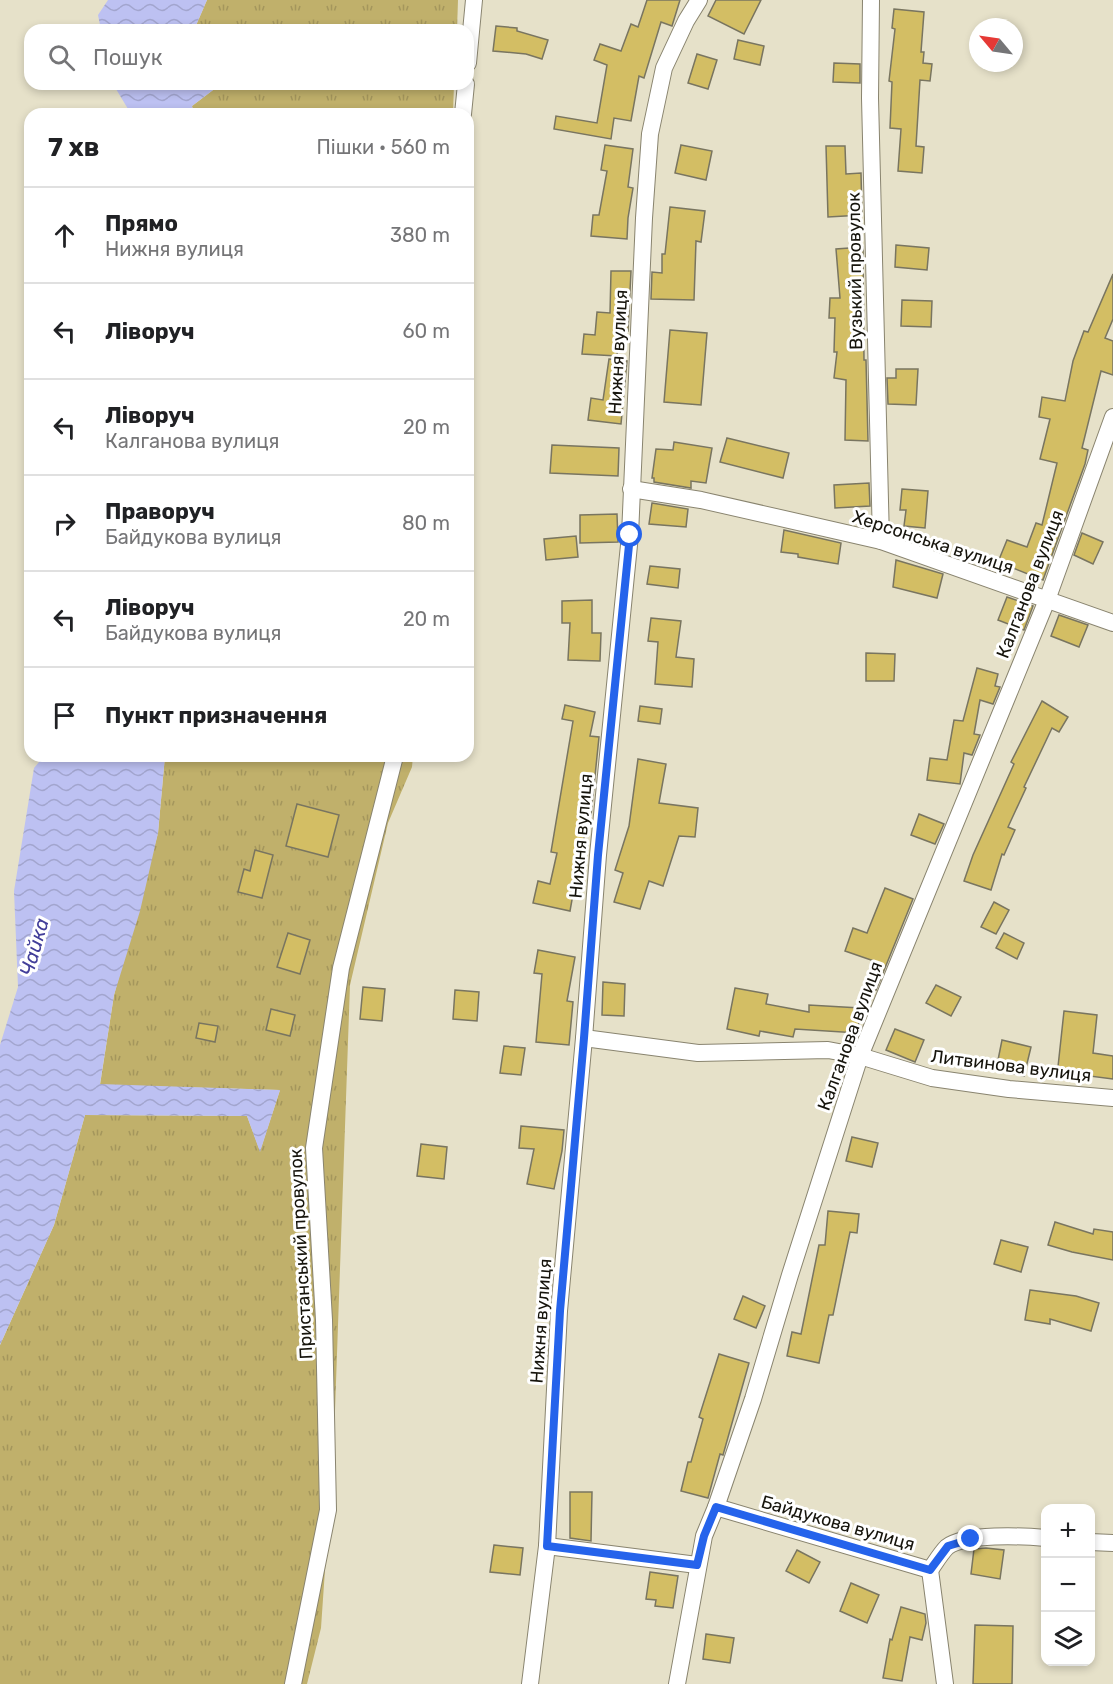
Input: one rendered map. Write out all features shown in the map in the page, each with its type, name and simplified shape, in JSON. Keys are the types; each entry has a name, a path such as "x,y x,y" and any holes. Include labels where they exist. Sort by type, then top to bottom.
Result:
{"street":[{"path":"472,24 474,0"},
{"name":"Нижня вулиця","path":"530,1684 547,1546 560,1311 598,855 630,535 650,134 664,68 686,21 699,0"},
{"name":"Вузький провулок","path":"871,0 870,98 881,542"},
{"path":"464,108 465,90"},
{"name":"Калганова вулиця","path":"677,1684 704,1536 753,1399 860,1056 1047,600 1113,417"},
{"name":"Херсонська вулиця","path":"631,489 701,500 881,542 1113,623"},
{"name":"Пристанський провулок","path":"293,1684 328,1510 324,1320 314,1148 341,968 393,762"},
{"name":"Литвинова вулиця","path":"584,1038 698,1053 828,1050 860,1056 932,1078 1009,1089 1113,1098"},
{"name":"Байдукова вулиця","path":"716,1507 930,1570 948,1546 971,1539 1016,1536 1041,1538"},
{"path":"1095,1542 1113,1543"},
{"path":"547,1546 697,1565"},
{"path":"930,1570 945,1684"}],"green space":[{"path":"207,0 458,0 457,24 197,24"},
{"path":"213,90 454,90 453,108 192,108 192,106"},
{"path":"164,762 412,762 388,823 350,985 334,1439 321,1628 307,1684 0,1684 0,1345 54,1225 85,1115 247,1116 260,1151 280,1090 100,1085 114,995 158,833"}],"water":[{"path":"108,0 207,0 197,24 100,24 98,15"},
{"path":"117,90 213,90 192,106 192,108 127,108"},
{"name":"Чайка","path":"39,762 164,762 158,833 140,911 114,995 100,1084 280,1090 260,1152 247,1116 85,1115 54,1225 0,1345 0,1045 18,987 14,891 34,768"}],"building":[{"path":"647,0 680,0 672,26 661,22 644,78 639,76 631,121 614,118 611,139 554,129 556,116 597,123 607,65 594,60 600,44 621,51 631,24 638,27"},
{"path":"716,0 761,0 744,34 708,16"},
{"path":"894,9 924,12 921,52 924,52 923,63 932,64 930,81 920,80 916,146 924,147 922,173 898,171 901,129 890,128 892,82 889,81 895,29 892,28"},
{"path":"496,26 517,28 517,31 548,40 542,59 526,54 493,51"},
{"path":"738,40 764,46 760,65 734,59"},
{"path":"697,54 717,60 708,89 688,83"},
{"path":"834,63 860,64 860,83 833,82"},
{"path":"605,145 633,149 628,187 633,188 627,239 591,236 593,215 599,215 607,171 601,170"},
{"path":"681,145 712,151 706,180 675,173"},
{"path":"826,146 845,146 846,174 861,173 862,215 828,217"},
{"path":"670,207 705,211 701,242 696,241 694,300 651,299 652,272 662,273 662,254 665,254"},
{"path":"896,245 929,248 927,270 895,267"},
{"path":"863,247 864,360 866,360 868,441 845,440 846,380 834,378 837,352 834,352 835,318 829,318 830,298 840,298 836,249"},
{"path":"611,271 631,271 628,331 618,331 617,356 582,354 584,334 595,335 597,312 610,313"},
{"path":"1113,274 1113,319 1105,338 1113,341 1113,375 1101,371 1082,448 1088,450 1085,464 1043,580 998,562 1007,540 1027,547 1036,523 1042,525 1057,463 1040,459 1050,419 1039,417 1042,397 1065,401 1073,361 1084,331 1088,332"},
{"path":"902,300 932,301 931,327 901,326"},
{"path":"670,330 707,333 701,405 664,402"},
{"path":"609,359 627,361 621,424 588,420 591,398 603,400"},
{"path":"896,369 918,369 916,405 888,404 887,378 896,378"},
{"path":"727,438 789,453 783,478 720,462"},
{"path":"674,442 712,448 706,483 691,481 691,488 654,482 652,478 656,449 673,450"},
{"path":"552,445 619,448 618,476 550,473"},
{"path":"869,483 870,506 835,508 834,485"},
{"path":"902,489 928,491 925,528 904,526 906,510 900,510"},
{"path":"652,503 688,509 686,527 649,524"},
{"path":"617,514 618,542 580,543 580,515"},
{"path":"784,530 841,543 838,564 781,552"},
{"path":"1082,533 1103,542 1093,564 1074,555"},
{"path":"576,536 578,557 546,560 544,539"},
{"path":"896,560 943,574 937,598 893,587"},
{"path":"650,566 680,569 678,588 647,584"},
{"path":"1007,597 1033,606 1024,630 998,620"},
{"path":"592,600 592,633 601,633 600,661 568,660 570,623 562,623 562,601"},
{"path":"1059,615 1088,625 1079,647 1051,636"},
{"path":"651,618 681,621 676,657 694,659 692,687 655,684 658,642 648,641"},
{"path":"866,653 895,654 894,681 866,681"},
{"path":"977,668 998,674 995,686 1000,687 993,704 980,700 974,734 980,735 972,755 964,753 960,784 927,780 930,758 947,760 954,720 963,721"},
{"path":"1042,701 1068,717 1059,732 1052,728 1024,787 1026,788 1008,827 1015,830 1004,855 1002,854 991,890 964,881 973,855 1014,764 1011,762"},
{"path":"565,705 595,712 590,736 599,737 591,815 588,814 579,868 585,870 579,895 573,894 570,911 533,903 538,881 550,884 557,853 551,852 573,721 562,719"},
{"path":"640,706 662,709 660,724 638,721"},
{"path":"638,759 666,764 659,803 698,808 695,837 679,836 663,886 649,881 640,909 614,902 623,873 615,870 629,826"},
{"path":"297,804 339,815 328,857 286,846"},
{"path":"919,814 944,824 935,844 911,835"},
{"path":"255,850 273,855 262,898 238,892 244,869 250,871"},
{"path":"885,888 913,899 876,990 865,987 874,961 845,951 853,928 867,933"},
{"path":"994,902 1009,910 996,934 981,927"},
{"path":"288,933 310,940 300,974 277,967"},
{"path":"1004,933 1024,943 1017,959 996,948"},
{"path":"538,950 575,957 567,1001 573,1002 569,1045 536,1042 542,974 534,973"},
{"path":"603,982 625,984 624,1016 602,1015"},
{"path":"936,985 961,997 951,1016 926,1003"},
{"path":"363,987 385,989 382,1021 360,1019"},
{"path":"735,988 768,994 766,1004 809,1012 809,1005 860,1008 858,1033 795,1029 793,1037 760,1031 759,1036 727,1029"},
{"path":"455,990 479,992 477,1021 453,1019"},
{"path":"271,1009 295,1015 290,1036 266,1030"},
{"path":"1064,1011 1097,1015 1093,1053 1113,1056 1113,1079 1090,1076 1090,1080 1057,1076"},
{"path":"199,1023 218,1026 215,1042 196,1038"},
{"path":"895,1029 924,1040 915,1062 886,1050"},
{"path":"1002,1040 1031,1047 1024,1076 996,1070"},
{"path":"504,1046 525,1048 521,1075 500,1073"},
{"path":"521,1126 564,1130 554,1189 527,1184 534,1149 519,1148"},
{"path":"852,1137 878,1143 872,1167 846,1161"},
{"path":"421,1144 447,1147 444,1179 417,1176"},
{"path":"828,1211 859,1214 857,1233 850,1232 833,1315 829,1315 819,1363 787,1356 792,1332 801,1334 819,1245 825,1245"},
{"path":"1055,1222 1093,1234 1094,1229 1113,1232 1113,1260 1048,1245"},
{"path":"1001,1240 1028,1247 1021,1272 994,1264"},
{"path":"1030,1290 1076,1296 1099,1303 1091,1331 1050,1319 1050,1324 1025,1320"},
{"path":"743,1296 765,1306 756,1328 734,1319"},
{"path":"719,1354 749,1363 723,1455 720,1454 708,1498 681,1491 703,1419 699,1417"},
{"path":"570,1492 592,1492 591,1541 570,1538"},
{"path":"494,1545 523,1548 520,1575 490,1572"},
{"path":"974,1549 1004,1550 1000,1579 971,1574"},
{"path":"797,1550 820,1562 809,1583 786,1571"},
{"path":"650,1572 678,1576 673,1608 655,1606 656,1600 646,1599"},
{"path":"851,1583 879,1595 867,1623 840,1611"},
{"path":"901,1607 925,1614 926,1623 922,1640 910,1637 902,1681 883,1678 890,1639 892,1640"},
{"path":"975,1625 1013,1626 1012,1684 973,1684"},
{"path":"706,1634 734,1638 730,1663 703,1659"}],"route":[{"path":"630,535 598,855 560,1311 547,1546 697,1565 704,1536 716,1507 930,1570 948,1546 971,1539"}]}
